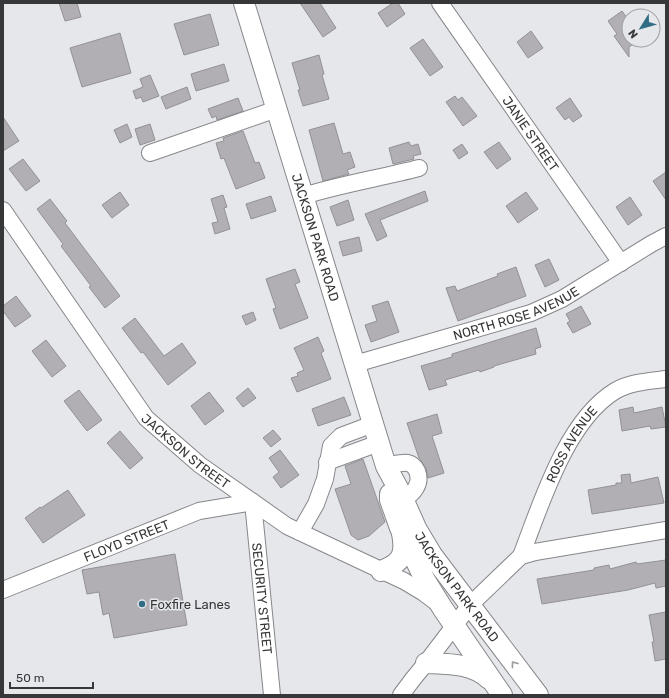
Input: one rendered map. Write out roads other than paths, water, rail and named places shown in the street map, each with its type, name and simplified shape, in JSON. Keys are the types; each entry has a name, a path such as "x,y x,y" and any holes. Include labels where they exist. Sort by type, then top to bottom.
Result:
{"main road":[{"name":"JACKSON PARK ROAD","path":"244,3 387,469 422,539 438,564 538,695"},
{"name":"JACKSON PARK ROAD","path":"387,469 390,500 402,533 425,580 454,626 499,690"},
{"path":"381,571 395,564 400,559 405,548 402,533"},
{"path":"426,663 458,665 478,670 499,690"}],"street":[{"name":"JANIE STREET","path":"440,3 621,264"},
{"path":"150,153 277,109"},
{"path":"303,196 341,185 419,168"},
{"name":"JACKSON STREET","path":"3,210 146,418 200,465 287,526 424,593 443,609"},
{"name":"NORTH ROSE AVENUE","path":"355,364 531,312 562,299 666,236"},
{"name":"ROSS AVENUE","path":"520,556 556,469 565,450 580,426 597,406 615,391 642,382 666,379"},
{"path":"300,532 316,504 324,479 331,446 341,436 373,424"},
{"path":"327,462 379,443"},
{"name":"FLOYD STREET","path":"3,590 199,511 253,502"},
{"name":"SECURITY STREET","path":"253,502 272,695"},
{"path":"402,695 413,678 470,605 520,556 535,552 666,530"}],"place":[{"name":"Foxfire Lanes","path":"142,604"}]}
